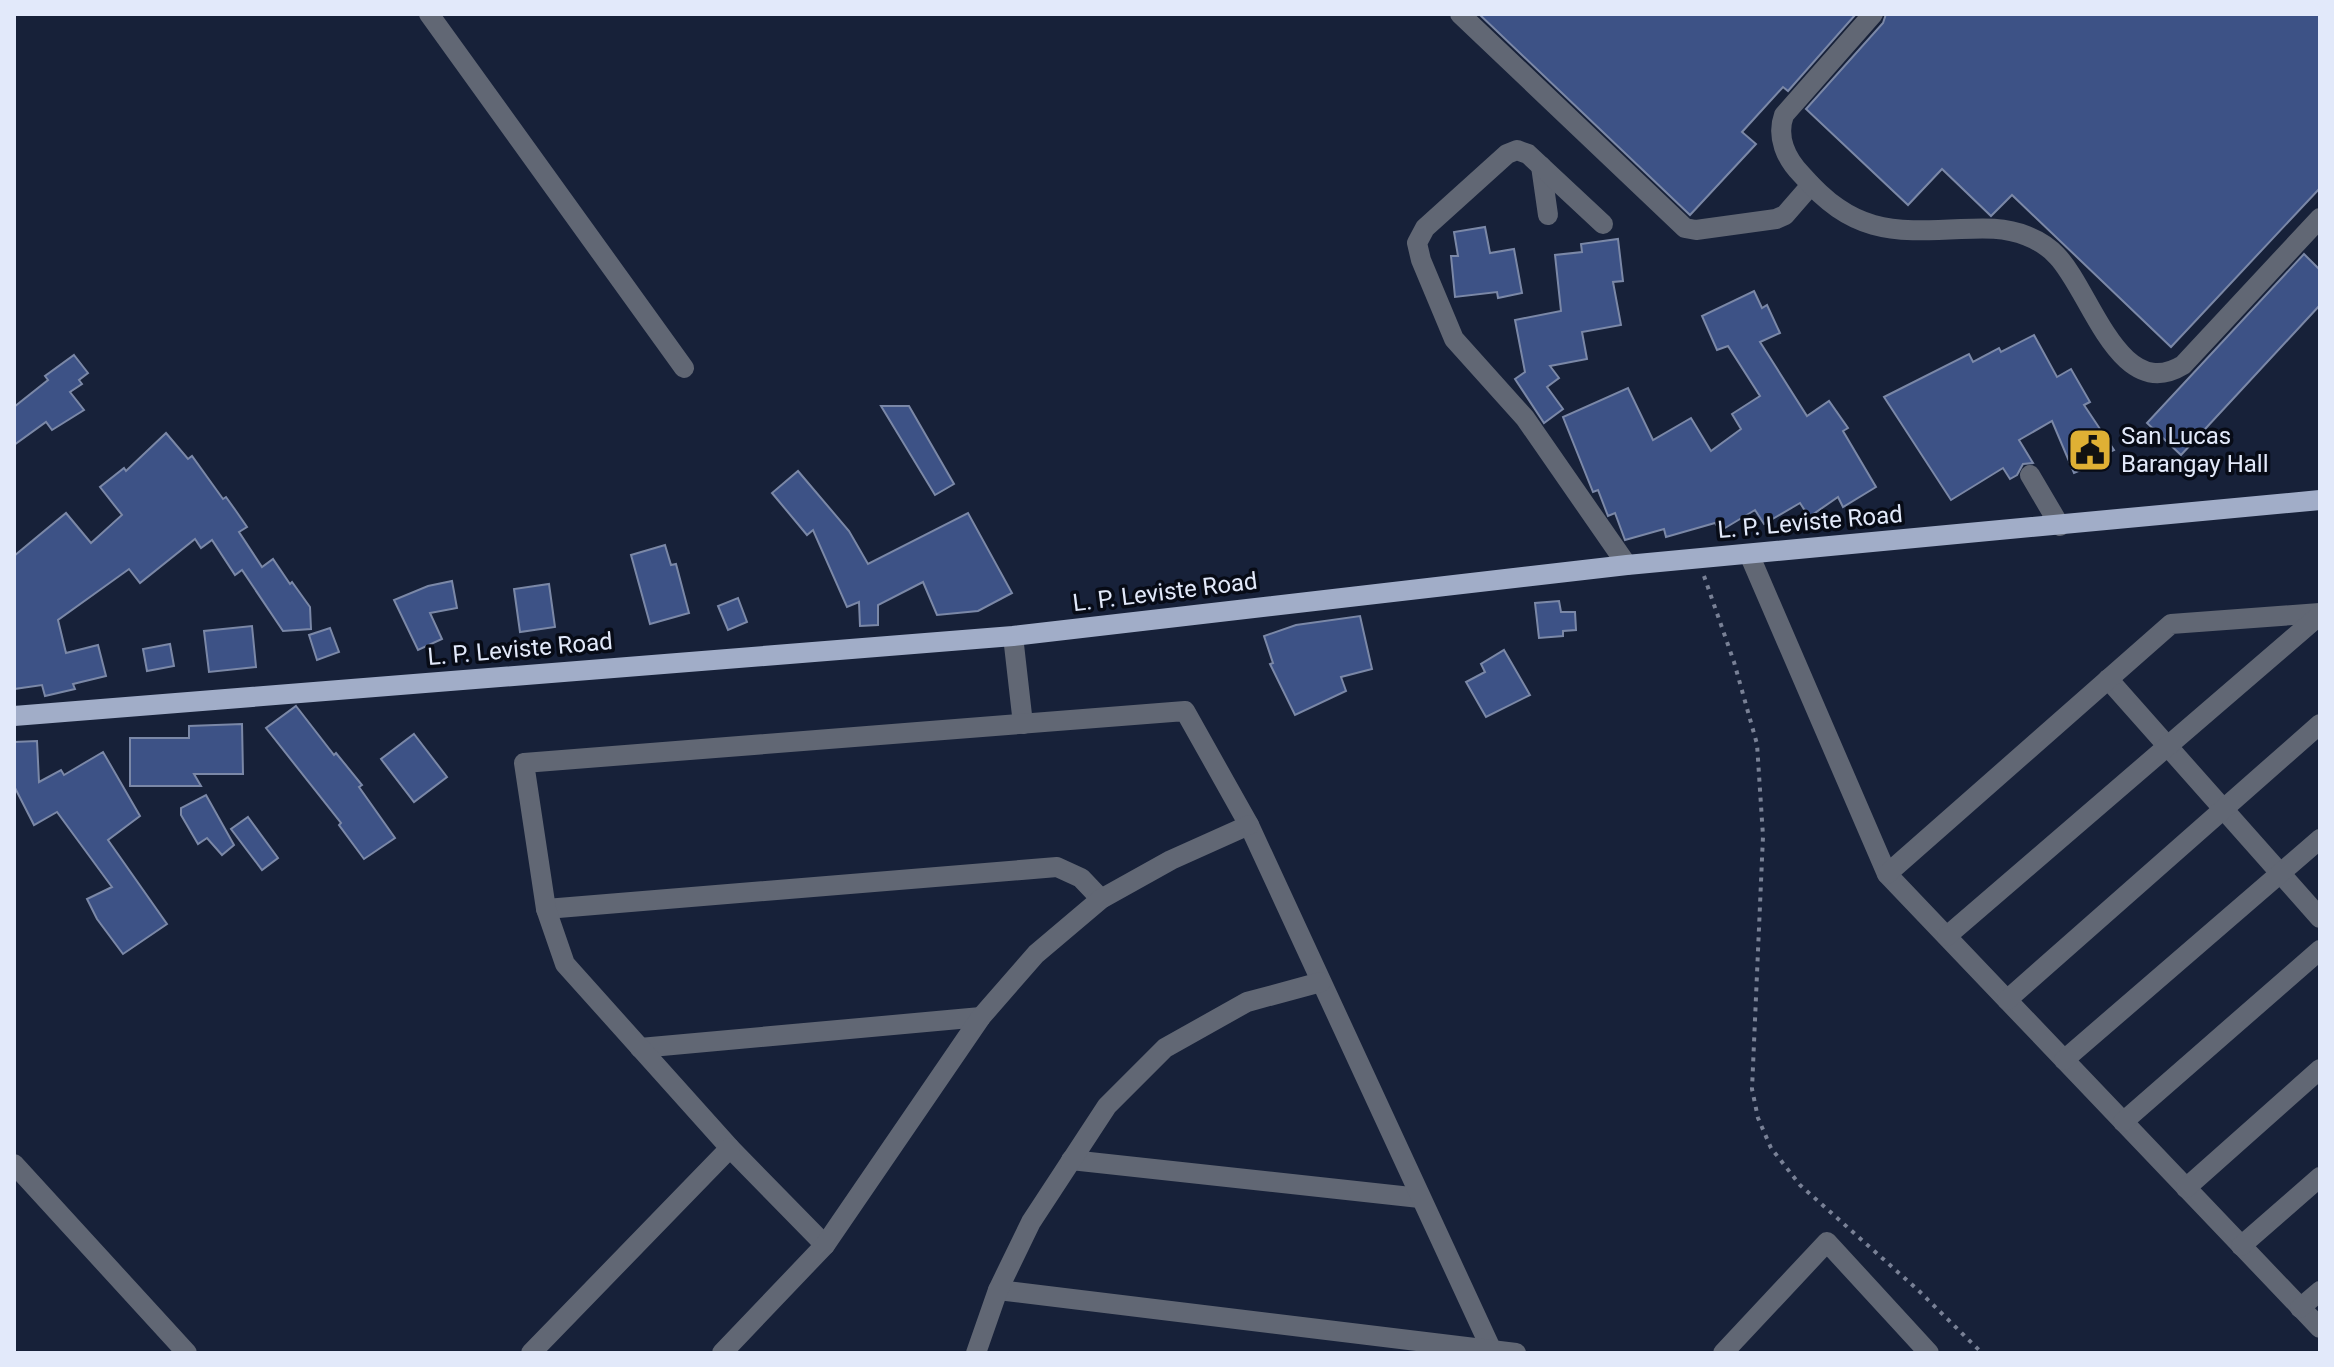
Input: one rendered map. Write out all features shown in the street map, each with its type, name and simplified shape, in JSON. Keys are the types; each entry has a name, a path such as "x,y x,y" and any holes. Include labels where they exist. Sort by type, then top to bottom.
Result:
{"main road":[{"name":"L. P. Leviste Road","path":"14,716 1013,636 1627,565 2320,500"}],"street":[{"path":"429,14 684,368"},
{"path":"1460,14 1685,228 1696,230 1776,219 1785,215 1811,185"},
{"path":"1873,14 1784,115 1781,134 1798,171 1843,211 1872,226 1913,231 1989,228 2015,232 2039,242 2063,263 2123,357 2138,370 2152,375 2175,370 2189,361 2320,218"},
{"path":"1603,224 1523,151 1507,154 1420,234 1418,252 1454,339 1525,418 1627,565"},
{"path":"1541,166 1548,215"},
{"path":"2030,475 2060,526"},
{"path":"1749,554 1887,874 2320,1328"},
{"path":"1887,874 2171,624 2320,614"},
{"path":"1947,936 2320,614"},
{"path":"1013,636 1023,724"},
{"path":"2108,679 2320,918"},
{"path":"825,1245 730,1148 565,964 546,909 524,763 1185,711 1249,825 1492,1351"},
{"path":"2007,1000 2320,724"},
{"path":"722,1353 825,1245 981,1017 1036,954 1101,899 1171,860 1249,825"},
{"path":"2064,1060 2320,839"},
{"path":"546,909 1057,867 1081,878 1101,899"},
{"path":"2123,1122 2320,950"},
{"path":"976,1353 998,1290 1031,1222 1107,1106 1165,1048 1247,1002 1321,982"},
{"path":"640,1048 981,1017"},
{"path":"2186,1188 2320,1069"},
{"path":"531,1353 730,1148"},
{"path":"1071,1160 1420,1198"},
{"path":"14,1164 187,1353"},
{"path":"2241,1246 2320,1177"},
{"path":"1723,1353 1827,1242 1929,1353"},
{"path":"998,1290 1516,1353"},
{"path":"2300,1308 2320,1291"}],"path":[{"path":"1698,559 1734,662 1757,744 1763,836 1752,1089 1758,1118 1771,1148 1800,1185 1918,1290 1982,1353"}],"building":[{"path":"1479,14 1856,14 1788,91 1783,87 1742,132 1756,144 1690,215"},
{"path":"1886,14 2320,14 2320,188 2171,347 2012,195 1991,216 1942,169 1908,205 1806,109 1883,23"},
{"path":"1485,227 1490,253 1514,249 1522,293 1498,298 1497,292 1455,297 1451,256 1458,256 1454,232"},
{"path":"1618,239 1623,281 1613,282 1621,325 1582,332 1587,359 1550,366 1559,378 1547,387 1563,409 1544,423 1515,379 1525,372 1515,320 1561,311 1555,255 1582,252 1581,244"},
{"path":"2304,254 2320,270 2320,305 2181,455 2147,423"},
{"path":"1754,291 1762,308 1767,305 1780,333 1760,342 1807,416 1829,401 1848,428 1843,431 1876,487 1843,507 1838,497 1809,517 1800,503 1764,524 1755,510 1720,531 1715,523 1666,537 1664,529 1625,540 1615,513 1608,516 1598,490 1593,492 1563,417 1628,388 1653,440 1691,418 1711,451 1741,429 1732,414 1760,396 1728,346 1717,350 1702,316"},
{"path":"2034,335 2057,377 2071,369 2090,402 2084,405 2114,450 2091,460 2093,465 2074,473 2052,421 2019,440 2033,463 2023,464 2017,475 2010,479 2003,468 1951,500 1884,397 1969,354 1973,362"},
{"path":"74,355 88,373 79,380 82,384 70,392 84,410 52,430 46,422 14,445 14,407 48,380 45,376"},
{"path":"881,406 909,406 954,484 935,495"},
{"path":"166,433 188,459 192,456 223,499 226,497 247,527 239,532 262,567 273,559 290,584 292,582 310,607 311,629 283,631 242,570 235,575 212,540 201,548 195,539 140,583 129,569 58,620 66,653 98,645 106,676 73,684 75,689 45,696 42,685 14,689 14,556 66,513 91,543 122,515 100,487 124,468 126,471"},
{"path":"798,471 849,531 868,564 968,513 1012,593 978,611 937,615 923,582 878,605 878,625 860,626 859,602 847,607 813,530 807,535 772,493"},
{"path":"665,545 671,565 676,564 689,613 650,624 631,555"},
{"path":"452,581 457,608 430,613 442,639 418,650 394,600 428,586"},
{"path":"549,584 555,627 520,632 514,589"},
{"path":"738,598 747,622 728,630 718,606"},
{"path":"1559,601 1561,612 1575,612 1576,630 1563,631 1563,636 1539,638 1535,603"},
{"path":"1360,616 1372,669 1341,677 1346,691 1295,715 1270,664 1273,663 1264,636 1296,625"},
{"path":"252,626 256,667 209,672 204,631"},
{"path":"330,628 339,652 317,660 309,635"},
{"path":"170,644 174,666 147,671 143,649"},
{"path":"1504,650 1530,695 1486,717 1466,682 1485,672 1481,664"},
{"path":"296,706 362,785 359,787 395,838 364,859 339,825 341,823 266,728"},
{"path":"242,724 243,774 194,774 201,786 130,786 130,738 189,738 189,726"},
{"path":"414,734 447,777 414,802 381,759"},
{"path":"37,741 39,782 61,770 64,775 103,752 140,816 108,840 167,924 123,954 97,919 87,899 112,887 57,812 34,825 14,786 14,742"},
{"path":"206,795 234,845 222,855 207,838 198,844 181,815 181,808"},
{"path":"248,817 278,858 262,870 231,829"}],"place":[{"name":"San Lucas Barangay Hall","path":"2090,450"}]}
